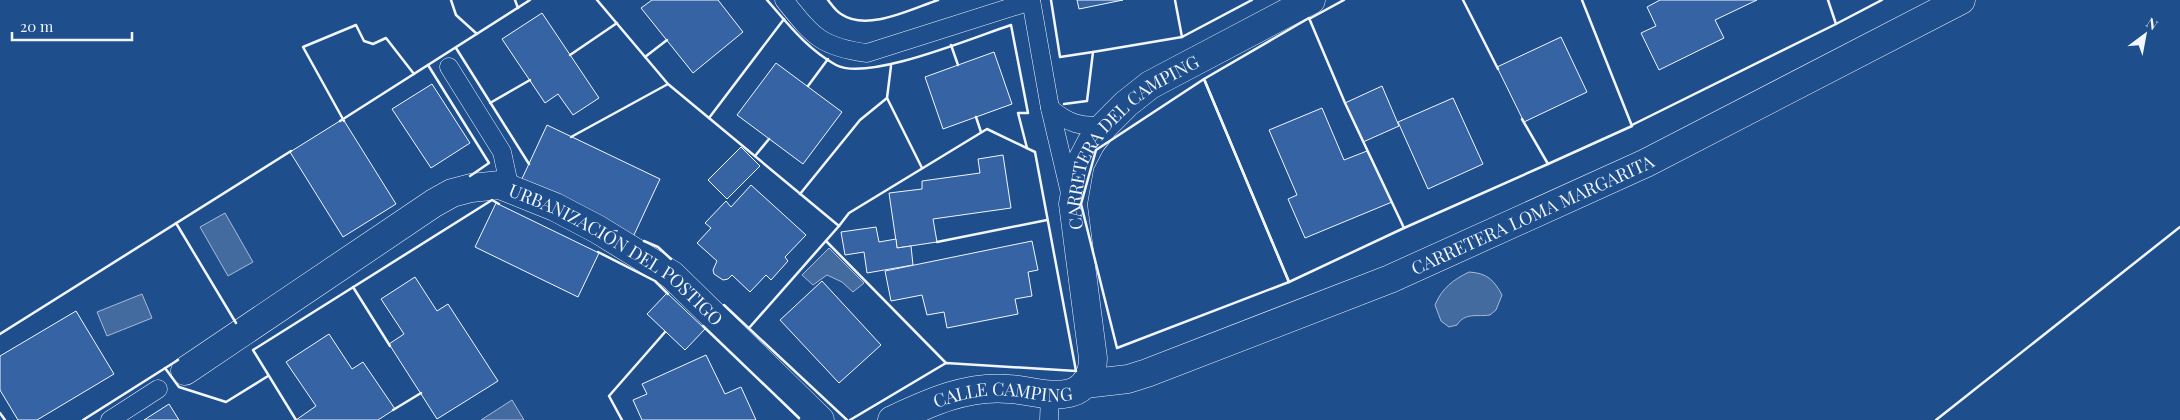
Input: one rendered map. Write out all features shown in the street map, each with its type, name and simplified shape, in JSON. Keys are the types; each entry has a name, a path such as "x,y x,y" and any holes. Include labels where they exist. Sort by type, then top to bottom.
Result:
{"street":[{"name":"CARRETERA DEL CAMPING","path":"1085,384 1093,367 1093,358 1073,204 1080,164 1091,143 1105,125 1126,104 1150,85 1310,0"},
{"name":"CARRETERA LOMA MARGARITA","path":"1085,384 1128,379 1147,373 1390,279 1646,163 1961,0"},
{"name":"URBANIZACIÓN DEL POSTIGO","path":"185,371 452,193 486,185 500,185 555,207 597,228 672,276 820,420"},
{"name":"CALLE CAMPING","path":"892,420 940,399 986,388 1008,388 1050,408 1085,384"}],"lane":[{"path":"784,0 811,33 828,43 846,50 867,53 1031,0 1050,108 1073,204"},
{"path":"449,67 502,152 510,189"},
{"path":"1050,108 1059,116 1081,126 1105,125"},
{"path":"110,420 158,388"}],"water":[{"path":"225,213 253,262 228,276 200,227"},
{"path":"829,248 864,283 853,292 842,282 827,275 813,285 802,275"},
{"path":"1469,272 1481,274 1489,278 1502,295 1496,310 1490,315 1464,318 1457,325 1449,327 1441,321 1435,305 1449,285"},
{"path":"142,294 152,318 107,336 97,312"},
{"path":"512,400 524,420 481,420"}],"building":[{"path":"652,0 718,0 743,32 693,73 641,8"},
{"path":"1077,0 1123,0 1079,9"},
{"path":"1660,0 1757,0 1715,20 1724,38 1659,70 1641,33 1656,26 1647,7"},
{"path":"542,13 599,98 573,115 558,94 545,103 502,39"},
{"path":"1561,37 1587,92 1524,122 1497,67"},
{"path":"994,52 1012,104 943,129 925,77"},
{"path":"776,63 842,112 803,164 737,115"},
{"path":"432,84 470,143 431,168 392,109"},
{"path":"1382,86 1399,126 1363,142 1345,103"},
{"path":"1453,98 1483,164 1428,189 1398,122"},
{"path":"1322,108 1344,160 1367,151 1392,202 1305,238 1288,199 1297,195 1269,130"},
{"path":"343,119 396,204 343,237 290,152"},
{"path":"547,125 660,179 633,237 520,183"},
{"path":"741,147 760,166 727,199 708,180"},
{"path":"1003,155 1011,208 933,219 937,242 897,248 889,193 922,189 922,181 980,173 978,159"},
{"path":"751,185 806,235 785,257 788,261 771,280 766,275 750,292 732,275 728,279 723,280 714,274 713,270 717,261 697,243 711,228 705,223 726,201 731,207"},
{"path":"496,203 599,253 578,297 475,247"},
{"path":"876,227 879,242 896,239 897,248 911,246 913,265 867,273 864,252 845,255 841,232"},
{"path":"1032,241 1038,270 1028,272 1032,296 1015,299 1018,314 947,328 944,312 927,315 922,295 891,301 885,271"},
{"path":"415,277 437,311 448,304 498,381 437,419 389,344 404,334 381,299"},
{"path":"822,281 881,345 839,383 780,320"},
{"path":"667,293 705,329 685,350 647,314"},
{"path":"76,311 114,374 37,420 18,420 0,390 0,356"},
{"path":"329,334 352,369 363,362 395,409 378,420 296,420 316,406 286,362"},
{"path":"706,355 725,394 741,387 756,420 642,420 633,400 647,394 642,384"},
{"path":"169,404 179,420 144,420"}],"wall":[{"path":"451,0 456,15 477,34"},
{"path":"515,0 518,8"},
{"path":"340,121 530,0"},
{"path":"597,0 668,84 839,226 849,213 987,129 1035,152 1076,371 946,363 850,420"},
{"path":"767,0 799,36 816,51 836,65 851,69 872,68 922,56 1011,25 1028,113 1018,113 1027,148"},
{"path":"828,0 841,14 863,21 889,17 938,0"},
{"path":"1051,0 1060,57 1093,52"},
{"path":"1175,0 1182,37"},
{"path":"1064,104 1087,101 1093,52 1182,37 1252,0"},
{"path":"1309,19 1344,0"},
{"path":"1463,0 1498,69"},
{"path":"1547,162 1548,164 1632,126 1582,0"},
{"path":"1632,125 1836,24 1828,0"},
{"path":"1836,24 1882,0"},
{"path":"1309,18 1345,103 1404,228 1289,282 1204,79 1309,18"},
{"path":"709,118 784,19"},
{"path":"570,55 617,23"},
{"path":"344,121 303,47 356,25 364,41 373,44 386,38 414,74"},
{"path":"645,57 667,40"},
{"path":"951,45 958,65"},
{"path":"456,48 529,164"},
{"path":"808,86 828,59"},
{"path":"428,65 489,163 470,176"},
{"path":"800,194 860,120 887,98 891,66"},
{"path":"1204,79 1289,282 1117,348 1081,204 1096,150 1204,79"},
{"path":"490,103 530,80"},
{"path":"571,137 668,84"},
{"path":"887,98 922,168"},
{"path":"976,117 981,132"},
{"path":"1404,228 1548,164 1522,119"},
{"path":"755,156 769,139"},
{"path":"0,334 291,151"},
{"path":"296,420 253,350 492,200 499,204"},
{"path":"937,242 1047,220"},
{"path":"176,223 236,323"},
{"path":"749,328 839,226"},
{"path":"1936,420 2180,227"},
{"path":"644,241 658,247 671,259"},
{"path":"826,241 946,363"},
{"path":"598,252 655,281 668,294"},
{"path":"353,287 390,346"},
{"path":"724,305 847,420"},
{"path":"703,326 799,418"},
{"path":"622,420 609,396 665,332"},
{"path":"83,420 178,360"},
{"path":"165,368 179,387 226,402 268,376"},
{"path":"393,410 421,393"},
{"path":"0,413 5,420"}]}
